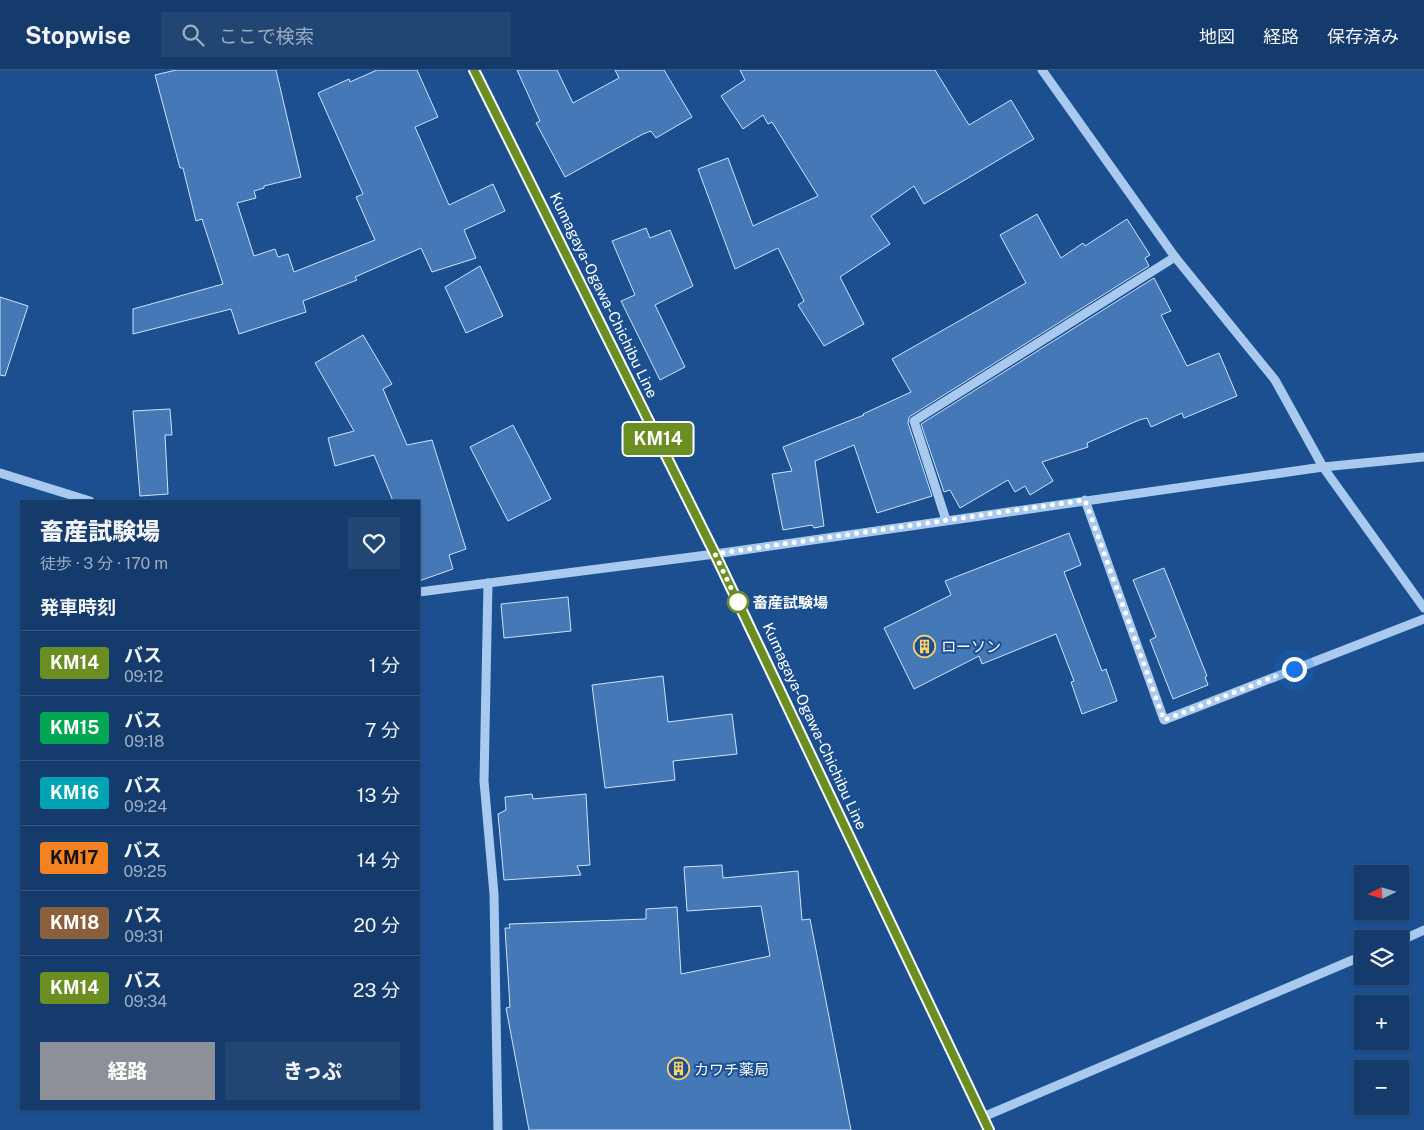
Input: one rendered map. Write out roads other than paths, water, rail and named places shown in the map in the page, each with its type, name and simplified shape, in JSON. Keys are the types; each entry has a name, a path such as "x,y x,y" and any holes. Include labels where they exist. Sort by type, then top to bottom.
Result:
{"main road":[{"name":"Kumagaya-Ogawa-Chichibu Line","path":"474,70 715,554 989,1130"}],"street":[{"path":"1042,70 1176,257 1275,380 1323,467 1424,608"},
{"path":"946,520 914,421 1176,257"},
{"path":"420,592 715,554 1323,467 1424,457"},
{"path":"0,473 87,500"},
{"path":"1085,500 1164,720 1424,619"},
{"path":"488,583 484,781 494,894 498,1130"},
{"path":"1409,937 1424,930"},
{"path":"983,1117 1354,959"}],"place":[{"name":"畜産試験場","path":"738,602"},
{"name":"ローソン","path":"925,646"},
{"name":"カワチ薬局","path":"678,1069"}]}
